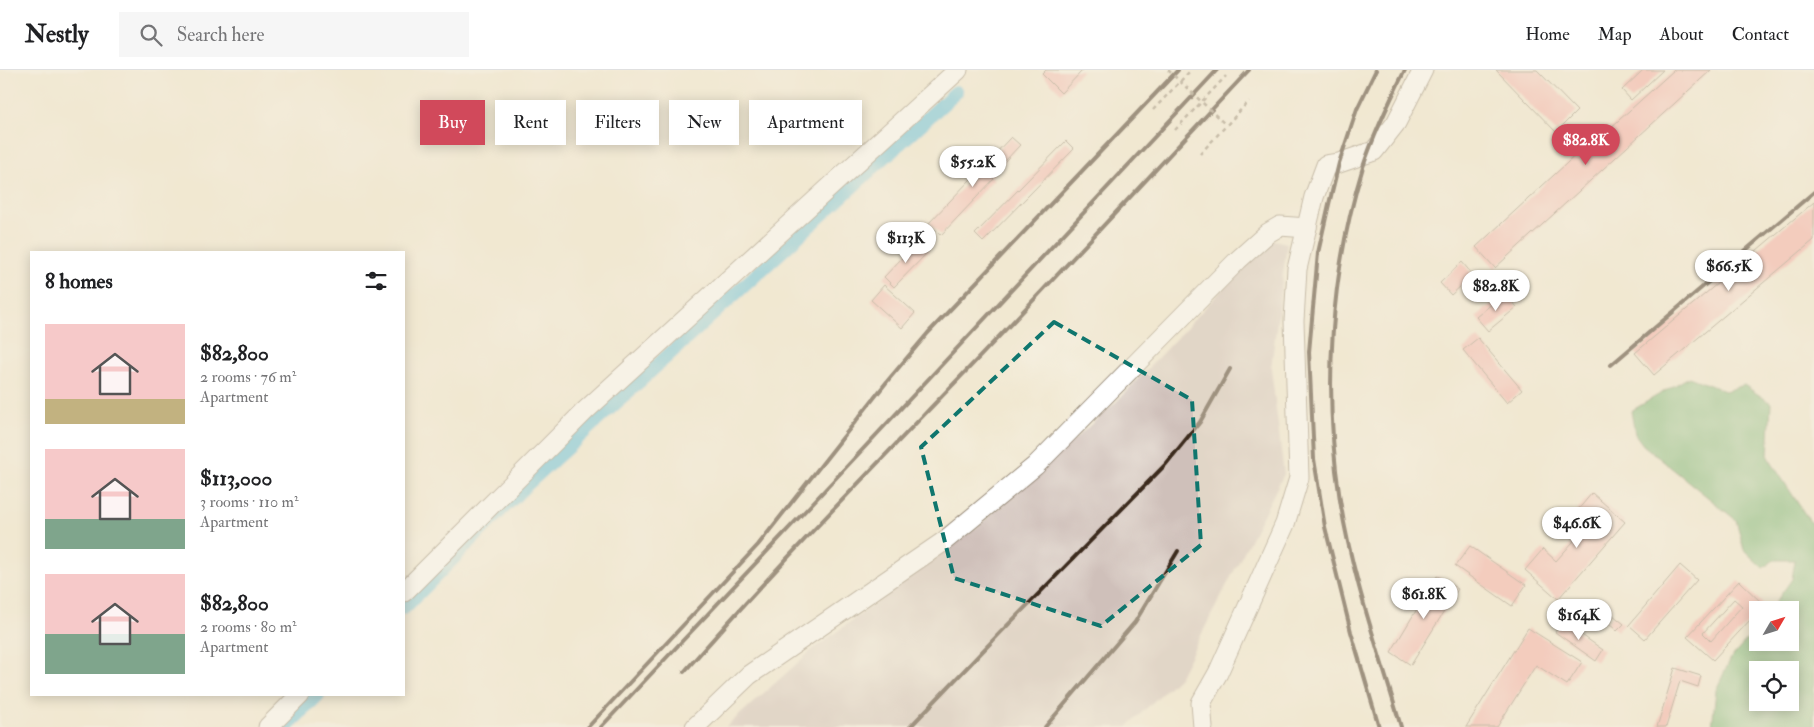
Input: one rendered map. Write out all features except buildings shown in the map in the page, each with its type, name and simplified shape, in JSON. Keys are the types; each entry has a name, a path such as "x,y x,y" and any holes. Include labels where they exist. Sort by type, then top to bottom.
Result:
{"street":[{"path":"405,591 586,410 958,70"},
{"path":"1203,727 1202,703 1218,673 1285,524 1299,478 1294,321 1297,269 1314,197 1326,165 1374,151 1396,123 1423,70"},
{"path":"694,727 749,675 943,542 1035,466 1076,427 1238,260 1268,233 1280,226 1307,228"},
{"path":"268,727 299,696"}],"path":[{"path":"1168,70 1226,125"},
{"path":"1153,110 1191,70"},
{"path":"1175,130 1226,76"},
{"path":"1200,154 1249,100"}],"highlighted area":[{"path":"1054,322 1192,400 1201,545 1101,626 954,578 921,447"}],"shaded area":[{"path":"1270,239 1287,243 1271,368 1284,474 1180,676 1127,727 726,727 811,651 977,527 1117,401"}],"green space":[{"path":"1689,377 1725,391 1744,385 1771,403 1768,457 1814,528 1814,727 1712,727 1716,690 1731,658 1749,638 1749,651 1799,651 1799,601 1776,601 1792,579 1795,560 1774,560 1763,568 1744,550 1736,520 1643,445 1635,434 1631,411"}],"waterway":[{"path":"405,607 524,487 956,92"},
{"path":"286,727 317,696"}],"railway":[{"path":"588,727 758,545 889,379 928,333 1178,70"},
{"path":"601,727 1217,70"},
{"path":"684,672 860,481 1249,70"},
{"path":"1376,70 1357,109 1339,163 1329,204 1318,253 1309,352 1314,459 1325,527 1351,632 1379,727"},
{"path":"1401,727 1367,614 1345,529 1335,459 1331,375 1337,291 1343,249 1352,208 1372,142 1405,70"},
{"path":"1611,365 1814,192"},
{"path":"910,727 1166,464 1200,422 1230,369"},
{"path":"1045,727 1135,622 1178,551"}]}
